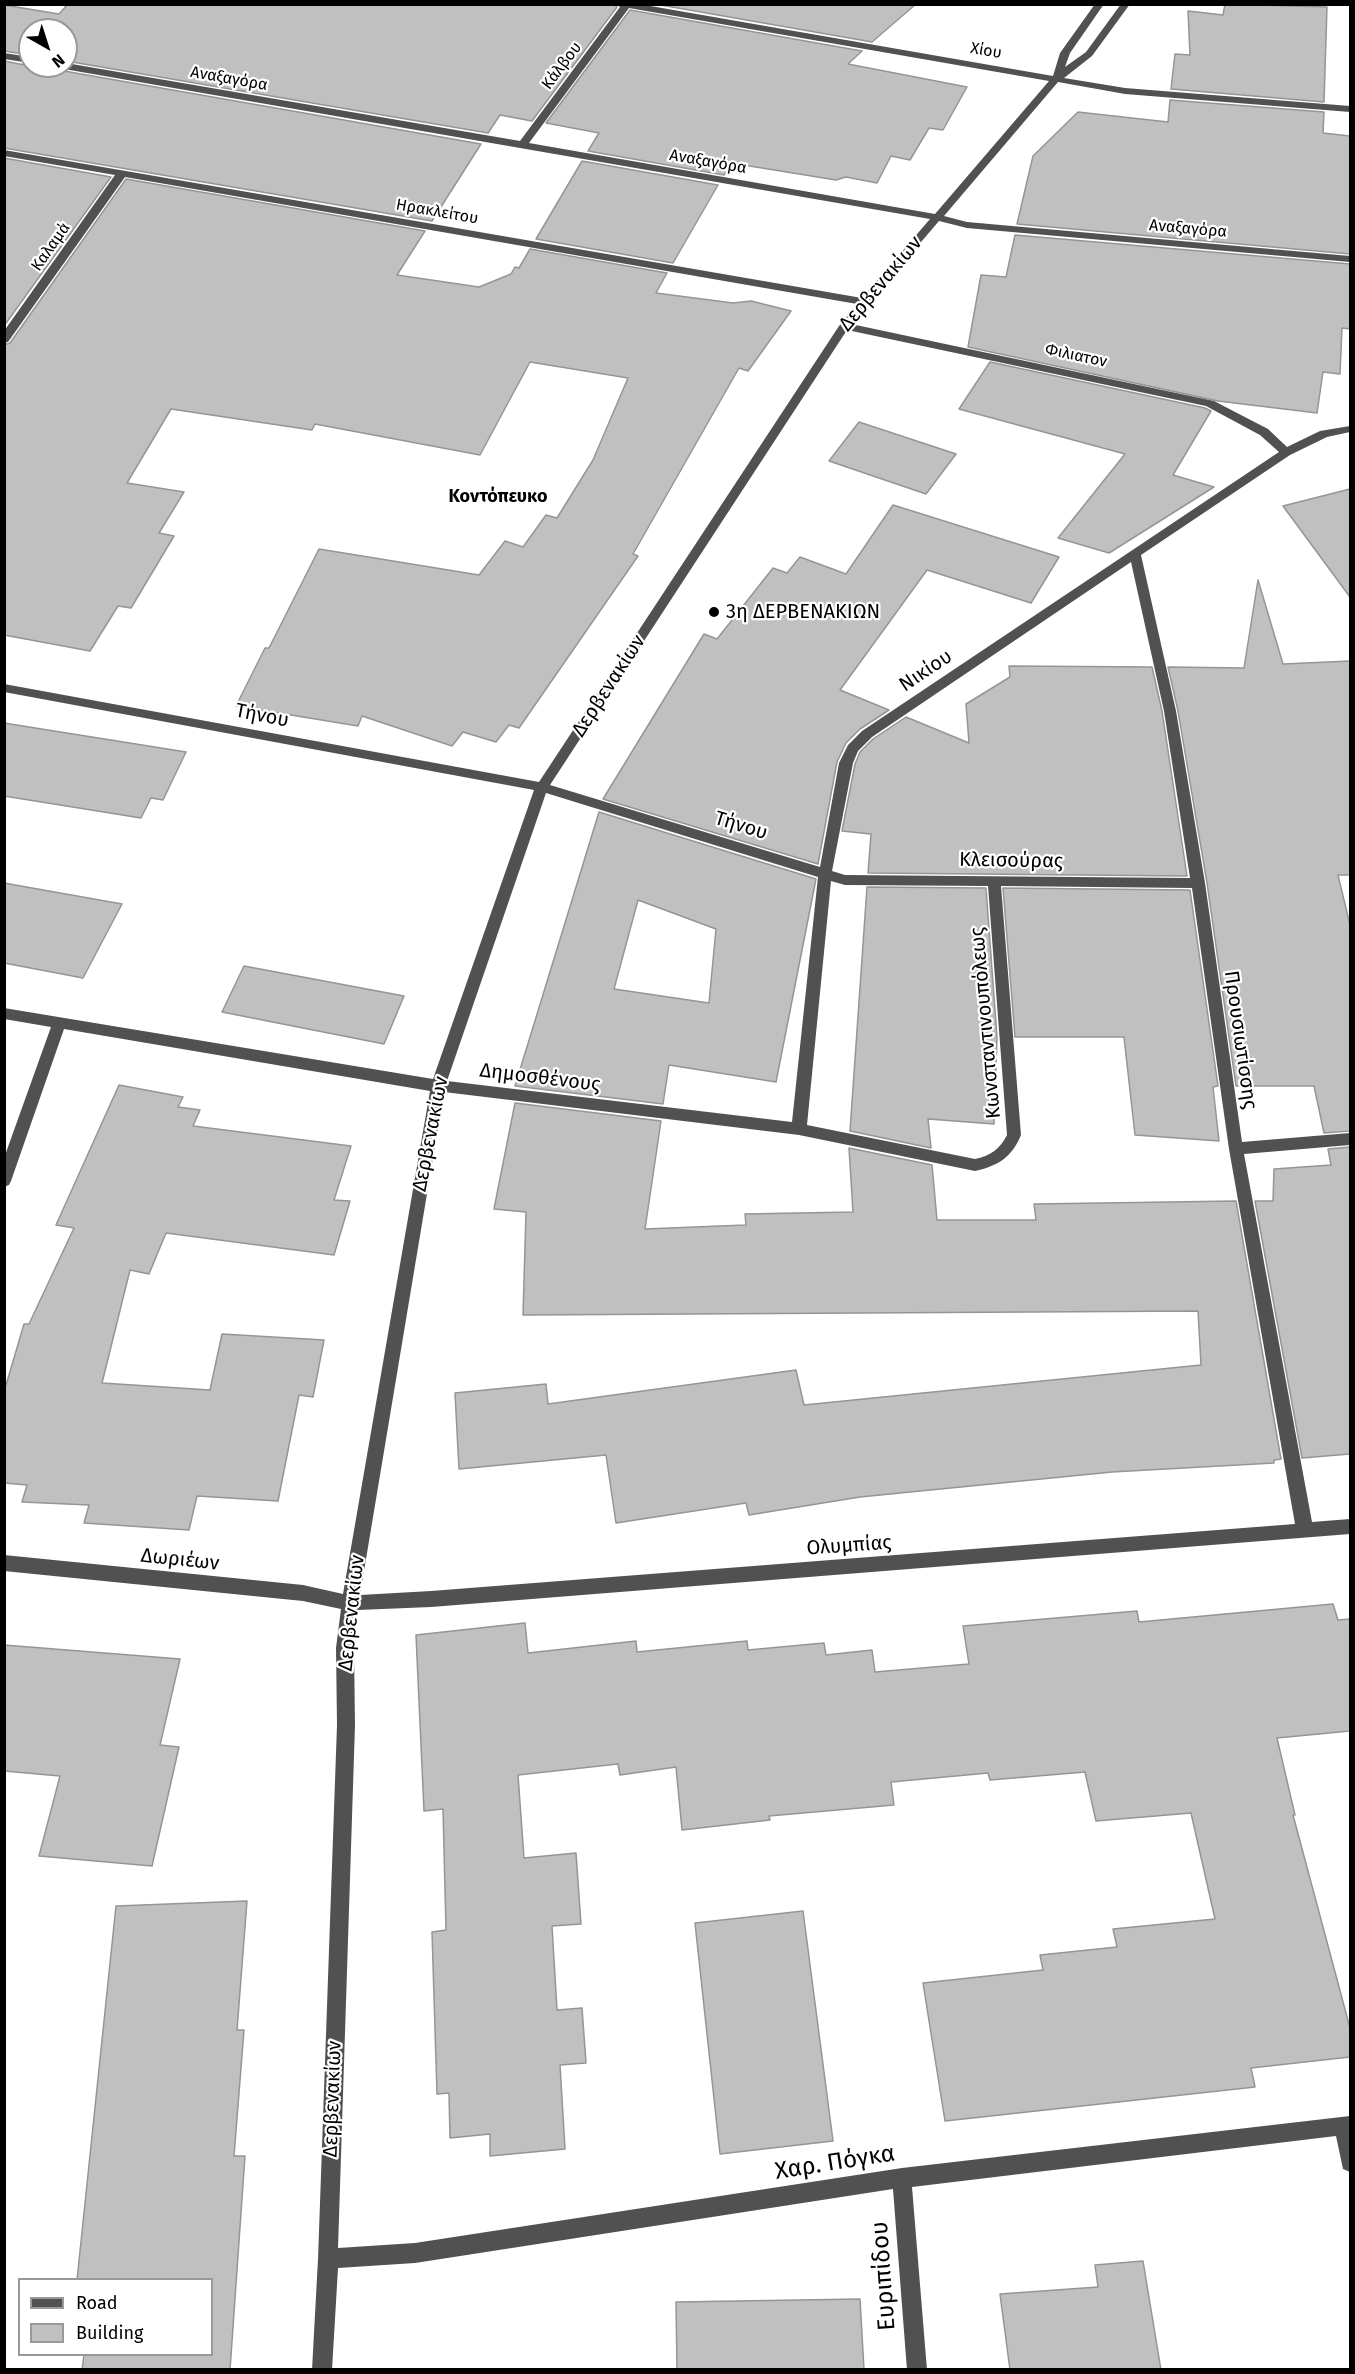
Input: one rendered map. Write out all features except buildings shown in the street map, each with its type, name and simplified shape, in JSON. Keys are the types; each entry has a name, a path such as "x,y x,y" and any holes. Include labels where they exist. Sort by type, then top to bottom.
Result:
{"street":[{"path":"696,17 707,4"},
{"name":"Δερβενακίων","path":"1057,78 1065,52 1100,4"},
{"name":"Δερβενακίων","path":"322,2370 328,2259 346,1725 345,1648 350,1602 438,1085 542,787 844,326 1057,78 1089,54 1126,4"},
{"name":"Χίου","path":"623,5 1125,91 1350,109"},
{"name":"Κάλβου","path":"522,145 623,5"},
{"name":"Αναξαγόρα","path":"78,68 937,217 967,225 1350,259"},
{"name":"Ηρακλείτου","path":"4,153 865,302"},
{"name":"Καλαμά","path":"4,340 123,172"},
{"name":"Φιλιατον","path":"844,326 1210,403 1264,432 1286,452"},
{"name":"Νικίου","path":"799,1129 825,875 846,763 853,748 867,734 1286,452 1324,434 1350,429"},
{"name":"Προυσιωτίσσης","path":"1135,554 1170,711 1198,883 1236,1149 1305,1532"},
{"name":"Τήνου","path":"4,688 542,787 735,845 825,875"},
{"name":"Κλεισούρας","path":"825,875 845,880 1198,883"},
{"name":"Κωνσταντινουπόλεως","path":"994,880 1014,1135 1009,1148 999,1157"},
{"name":"Δημοσθένους","path":"4,1013 397,1081 799,1129 975,1165 999,1157"},
{"path":"4,1181 59,1024"},
{"path":"1236,1149 1350,1139"},
{"name":"Ολυμπίας","path":"350,1602 431,1599 1350,1527"},
{"name":"Δωριέων","path":"4,1563 303,1593 350,1602"},
{"path":"1347,2126 1350,2162"},
{"name":"Χαρ. Πόγκα","path":"328,2259 415,2253 903,2178 1347,2126"},
{"name":"Ευριπίδου","path":"903,2178 917,2370"}],"place":[{"name":"3η ΔΕΡΒΕΝΑΚΙΩΝ","path":"714,612"}],"district":[{"name":"Κοντόπευκο","path":"498,497"}]}
